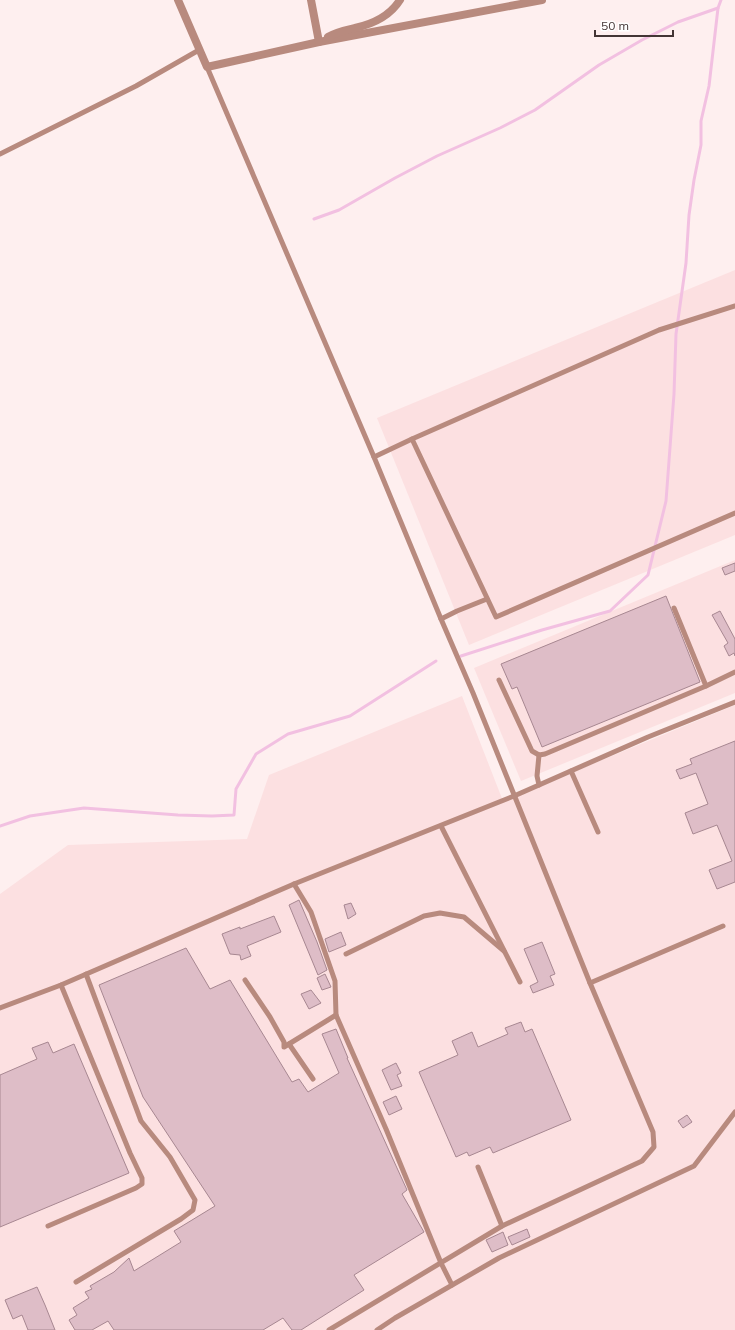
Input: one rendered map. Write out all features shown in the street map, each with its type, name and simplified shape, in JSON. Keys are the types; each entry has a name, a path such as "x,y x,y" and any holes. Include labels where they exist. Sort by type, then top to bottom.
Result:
{"street":[{"path":"178,0 207,67 322,41 542,0"},
{"path":"311,0 322,41"},
{"path":"322,41 333,34 386,16 393,10 400,0"}],"lane":[{"path":"0,154 136,86 199,50"},
{"path":"207,67 473,693 590,983 653,1132 654,1147 642,1161 502,1226 329,1330"},
{"path":"374,457 659,330 735,306"},
{"path":"412,439 496,617 735,514"},
{"path":"441,619 487,599"},
{"path":"674,608 706,686"},
{"path":"499,680 532,751 539,755 545,754 706,686 735,672"},
{"path":"0,1008 61,985 294,884 514,796 648,737 735,702"},
{"path":"539,755 537,776 539,785"},
{"path":"571,771 598,832"},
{"path":"441,826 520,982"},
{"path":"294,884 311,912 335,981 336,1015 386,1129 441,1263 452,1285"},
{"path":"346,954 424,916 440,914 464,917 504,951"},
{"path":"590,983 723,926"},
{"path":"76,1282 181,1219 193,1210 195,1200 170,1157 141,1121 86,974"},
{"path":"245,980 270,1017 284,1042 284,1047 336,1015"},
{"path":"48,1226 142,1184 142,1178 127,1146 61,985"},
{"path":"289,1044 313,1079"},
{"path":"377,1330 499,1258 694,1166 735,1112"},
{"path":"478,1167 502,1226"}],"shaded area":[{"path":"735,270 735,535 469,645 377,418"},
{"path":"735,560 735,693 521,781 474,668"},
{"path":"462,696 503,801 735,705 735,1330 0,1330 0,894 68,845 247,839 269,775"}],"building":[{"path":"735,563 735,571 725,575 722,568"},
{"path":"666,596 700,682 542,747 517,687 512,689 501,664"},
{"path":"720,611 735,639 735,656 734,653 729,656 724,646 728,643 712,615"},
{"path":"735,741 735,882 717,889 709,870 732,861 717,825 693,834 685,813 708,804 696,773 680,779 676,770 692,764 690,759"},
{"path":"299,900 327,970 318,975 289,905"},
{"path":"351,903 356,914 348,919 344,905"},
{"path":"274,916 281,932 247,946 251,956 241,960 240,955 230,954 222,934"},
{"path":"341,932 346,945 329,952 325,939"},
{"path":"542,942 555,974 550,976 554,985 533,993 530,986 538,982 524,949"},
{"path":"186,948 210,989 230,980 292,1082 299,1079 308,1092 339,1073 322,1034 336,1029 347,1058 407,1190 402,1194 424,1232 354,1275 364,1290 301,1330 292,1330 283,1318 263,1330 114,1330 108,1321 92,1330 75,1330 69,1320 77,1315 73,1308 89,1298 85,1292 92,1289 90,1286 114,1272 129,1258 134,1271 181,1242 174,1231 215,1206 143,1097 99,985"},
{"path":"325,974 331,987 322,990 317,978"},
{"path":"311,990 321,1003 309,1009 301,994"},
{"path":"521,1022 525,1032 532,1029 571,1120 493,1153 490,1147 469,1156 467,1152 456,1157 419,1072 458,1055 452,1041 472,1032 478,1047 508,1034 505,1028"},
{"path":"48,1042 53,1053 74,1044 129,1173 0,1227 0,1075 37,1059 32,1048"},
{"path":"396,1063 401,1073 397,1075 402,1086 391,1090 382,1070"},
{"path":"396,1096 402,1109 389,1115 383,1102"},
{"path":"687,1115 692,1122 683,1128 678,1121"},
{"path":"527,1229 530,1237 512,1245 508,1237"},
{"path":"503,1232 508,1245 492,1252 486,1240"},
{"path":"37,1287 55,1330 28,1330 22,1315 13,1319 5,1300"}],"waterway":[{"path":"461,656 542,630 610,611 648,575 666,501 674,394 676,334 686,263 689,215 701,145 701,121 709,86 718,8 721,0"},
{"path":"314,219 339,210 437,156 500,128 535,110 599,65 642,40 678,22 718,8"},
{"path":"0,826 30,816 84,808 178,815 234,815 236,789 256,754 288,734 350,716 436,661"}]}
